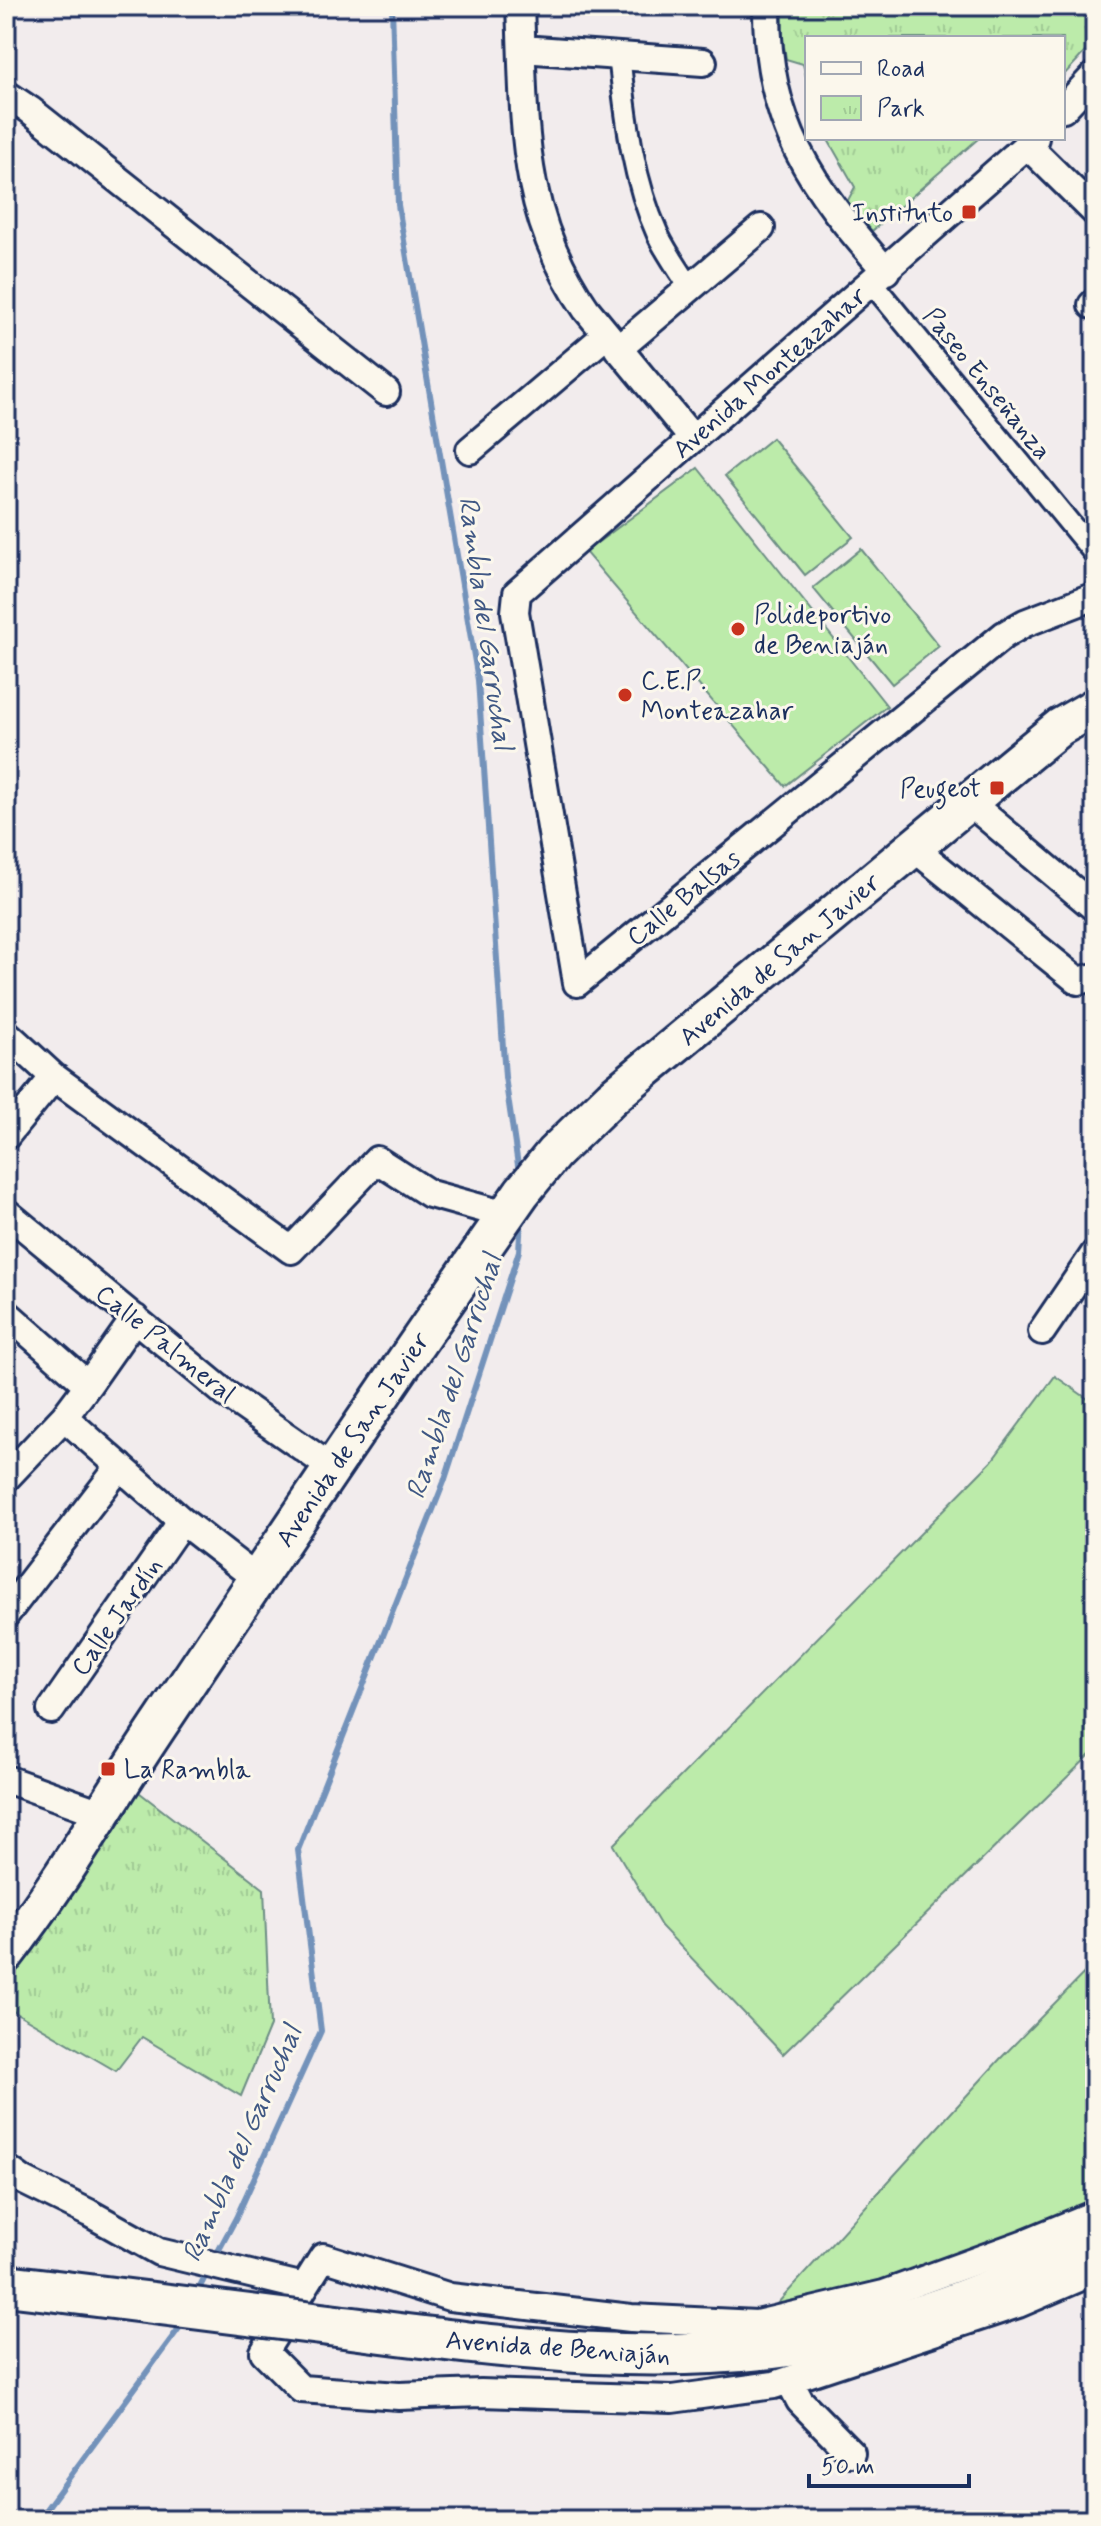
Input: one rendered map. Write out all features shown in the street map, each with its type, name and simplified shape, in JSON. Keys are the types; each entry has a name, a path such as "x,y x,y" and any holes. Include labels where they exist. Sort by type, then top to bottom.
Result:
{"main road":[{"name":"Avenida de San Javier","path":"6,1954 332,1468 506,1215 554,1153 612,1097 969,802 1060,727 1095,707"},
{"name":"Avenida de Beniaján","path":"6,2285 508,2347 630,2356 745,2353 833,2339 898,2322 997,2287 1095,2247"}],"street":[{"path":"520,6 528,156 540,217 561,269 612,342 693,439"},
{"path":"767,6 769,57 775,88 795,146 825,199 879,277"},
{"path":"522,49 703,62"},
{"path":"619,55 627,133 642,194 660,238 690,288"},
{"path":"1065,107 1095,75"},
{"path":"6,94 386,392"},
{"path":"1032,142 1095,212"},
{"name":"Avenida Monteazahar","path":"515,612 517,593 524,586 1032,142"},
{"path":"470,450 612,342 690,288 761,228"},
{"name":"Paseo Enseñanza","path":"879,277 1095,554"},
{"name":"Calle Balsas","path":"515,612 577,983 1004,635 1050,612 1095,596"},
{"path":"969,802 1095,908"},
{"path":"914,848 1078,981 1095,977"},
{"path":"6,1033 54,1077 291,1250 377,1160 430,1194 506,1215"},
{"path":"6,1136 54,1077"},
{"name":"Calle Palmeral","path":"6,1212 226,1394 332,1468"},
{"path":"1042,1331 1095,1253"},
{"path":"6,1313 88,1385"},
{"path":"6,1478 64,1417 135,1318"},
{"path":"64,1417 182,1521 257,1579"},
{"path":"6,1614 120,1466"},
{"name":"Calle Jardín","path":"51,1710 182,1521"},
{"path":"6,1779 101,1813"},
{"path":"6,2168 24,2181 159,2252 304,2287"},
{"path":"1095,2214 884,2294 757,2324 631,2318 450,2297 323,2257 264,2352 301,2389 399,2396 481,2393 672,2399 774,2385 1018,2304 1095,2271"},
{"path":"789,2380 800,2401 851,2453"}],"green space":[{"path":"783,6 1095,6 1095,41 1065,74 1065,36 805,36 805,72 803,64 786,59"},
{"path":"828,140 977,140 872,231 847,202 855,187"},
{"path":"772,438 853,537 805,575 725,476"},
{"name":"Polideportivo de Beniaján","path":"698,468 887,706 785,786 585,552"},
{"path":"861,549 939,646 892,684 813,588"},
{"path":"1055,1376 1095,1404 1095,1750 783,2054 661,1926 613,1845 991,1462"},
{"path":"122,1779 264,1889 270,2026 241,2096 142,2037 116,2071 6,2007 6,1954"},
{"path":"1095,1962 1095,2214 797,2314 776,2305 1000,2059"}],"waterway":[{"name":"Rambla del Garruchal","path":"392,6 398,205 478,680 505,1077 519,1172"},
{"name":"Rambla del Garruchal","path":"214,2259 236,2218 321,2031 298,1850 444,1482 519,1251 521,1219"},
{"name":"Rambla del Garruchal","path":"196,2295 209,2269"},
{"name":"Rambla del Garruchal","path":"38,2520 185,2320"}],"place":[{"name":"Instituto","path":"969,212"},
{"name":"Polideportivo de Beniaján","path":"738,629"},
{"name":"C.E.P. Monteazahar","path":"625,695"},
{"name":"Peugeot","path":"997,788"},
{"name":"La Rambla","path":"108,1769"}]}
